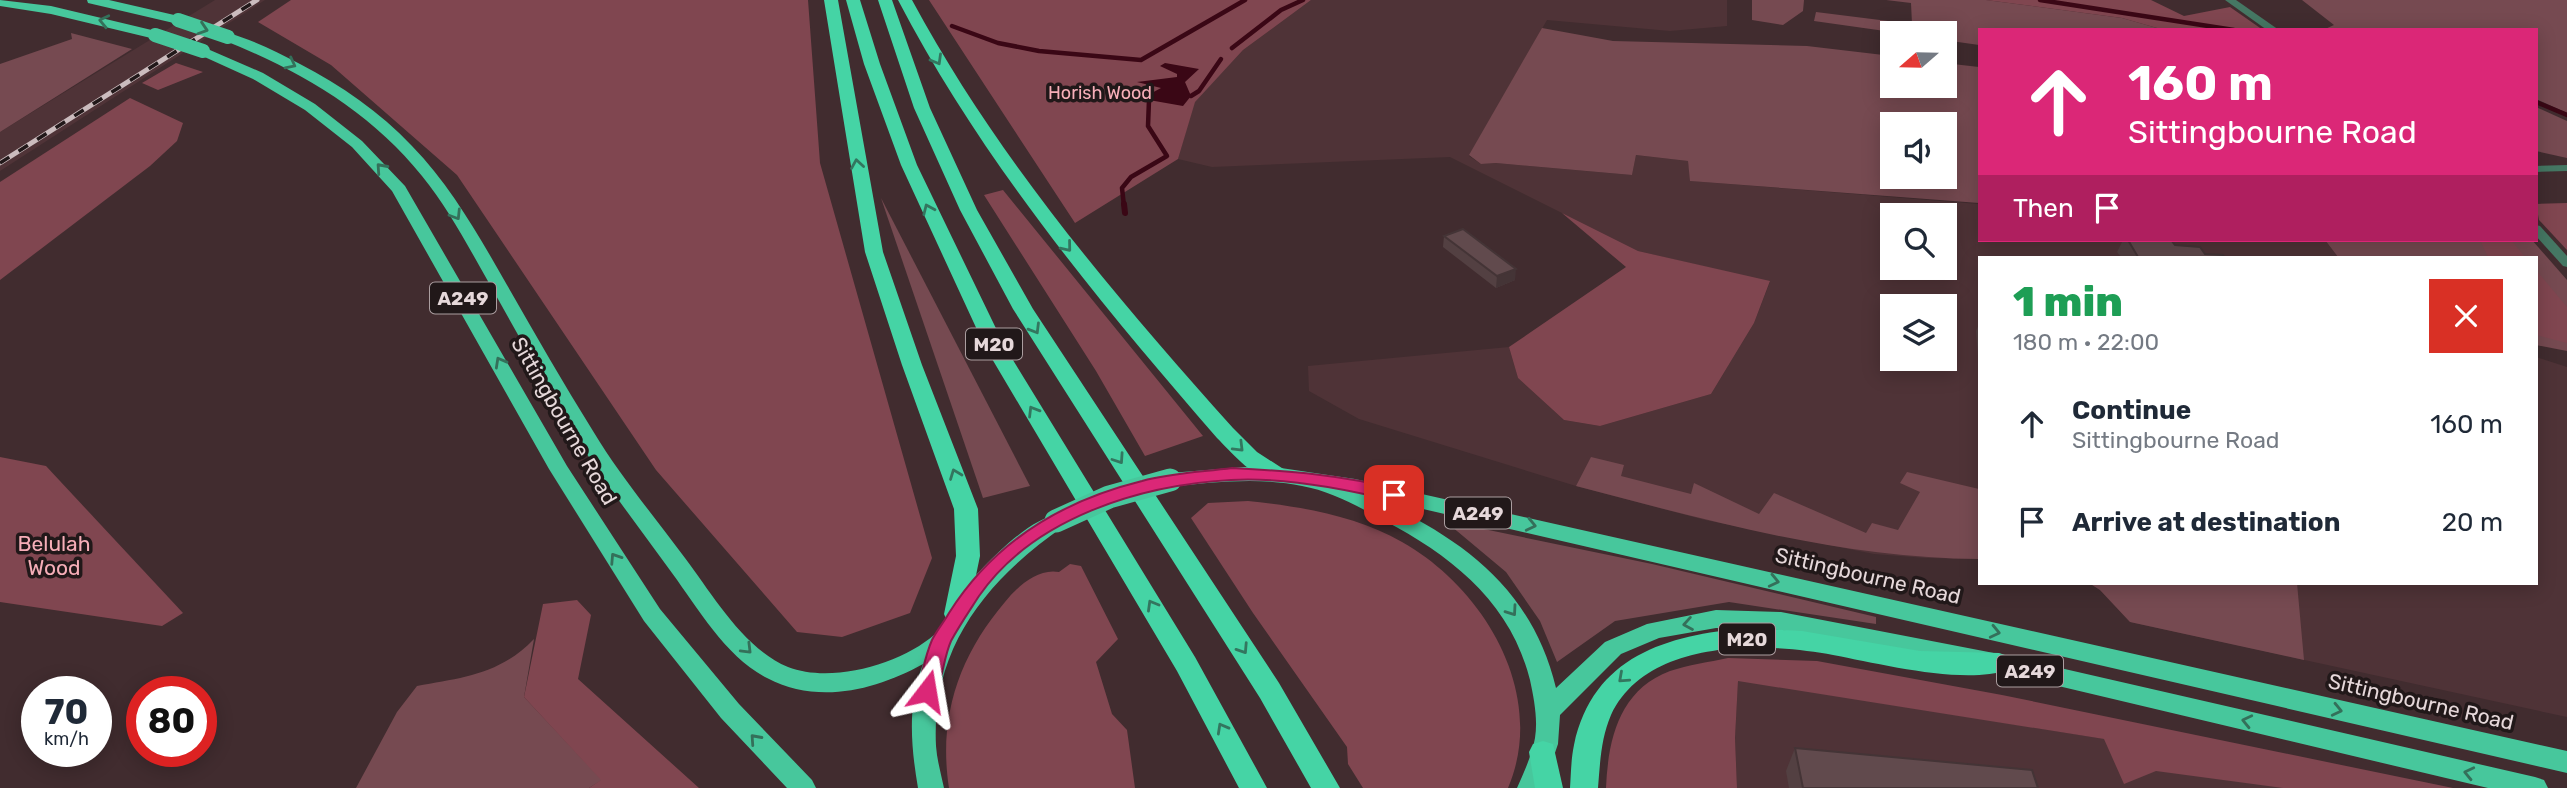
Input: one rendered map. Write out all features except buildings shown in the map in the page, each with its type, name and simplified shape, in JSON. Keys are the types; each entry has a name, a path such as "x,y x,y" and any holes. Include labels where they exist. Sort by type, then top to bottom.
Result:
{"highway":[{"name":"Sittingbourne Road","path":"93,0 178,20 284,60 339,92 384,126 428,173 465,230 605,466 702,598 761,662 774,671 800,680 848,682 888,673 941,641"},
{"path":"831,0 874,252 907,353 966,509 968,556 956,614"},
{"name":"M20","path":"853,0 872,64 909,165 943,242 995,347 1186,664 1253,788"},
{"name":"M20","path":"885,0 930,123 998,266 1054,361 1259,674 1326,788"},
{"path":"905,0 970,114 1050,225 1225,433 1249,457 1277,475"},
{"name":"Sittingbourne Road","path":"0,2 51,10 155,35 203,51 257,75 315,108 341,128 381,166 399,189 592,524 652,615 730,711 803,788"},
{"path":"931,788 924,745 924,718 927,691 941,641 956,614 993,568 1017,547 1056,521 1109,497 1170,480 1232,474 1277,475 1320,482 1418,527 1446,545 1482,575 1521,624 1535,656 1545,691 1547,712 1544,752 1549,788"},
{"name":"Sittingbourne Road","path":"1320,482 1355,486 2567,762"},
{"name":"A249","path":"1547,712 1613,648 1655,630 1716,619 1782,621 1999,663 2535,788"},
{"name":"M20","path":"1584,788 1587,748 1598,708 1622,676 1673,650 1728,640 1785,639 1911,661 1999,663"},
{"path":"1530,788 1544,752"}],"street":[{"path":"2230,0 2271,28"},
{"path":"2538,169 2567,168"},
{"path":"2538,231 2567,263"}],"shaded area":[{"path":"215,0 265,0 0,171 0,132"},
{"path":"1311,0 1727,0 1727,26 1670,31 1547,20 1469,156 1481,164 1632,175 1636,155 1688,161 1691,181 1978,204 1978,242 2327,242 2337,256 1978,256 1978,559 1874,554 1705,520 1576,486 1359,419 1309,391 1308,366 1509,347 1518,378 1564,420 1600,426 1711,394 1754,323 1770,282 1638,251 1450,157 1212,167 1178,159 1194,102 1243,50"},
{"path":"1752,0 1804,0 1803,11 1783,25 1752,20"},
{"path":"1886,0 1986,0 2122,18 2157,28 1978,28 1978,45 1957,42 1957,21 1912,21 1911,3"},
{"path":"2302,0 2567,0 2567,113 2538,100 2538,28 2327,28 2334,25"},
{"path":"1816,12 1888,21 1880,21 1880,30 1814,21"},
{"path":"1542,28 1613,41 1807,46 1880,55 1880,98 1957,98 1957,64 1978,67 1978,203 1690,181 1688,161 1636,155 1632,175 1481,164 1469,155"},
{"path":"71,33 132,49 0,132 0,64 72,39"},
{"path":"1165,63 1199,69 1185,82 1191,96 1183,106 1149,100 1148,95 1161,88 1137,82 1177,77 1177,74 1160,66"},
{"path":"2538,108 2567,121 2567,158 2538,151"},
{"path":"881,198 1030,486 983,498"},
{"path":"2327,242 2534,242 2567,280 2567,351 2538,345 2538,256 2337,256"},
{"path":"2538,358 2567,367 2567,717 2130,622 2092,585 2538,585"},
{"path":"1591,457 1624,465 1621,476 1691,494 1694,483 1759,514 1774,493 1866,533 1872,523 1898,530 1920,492 1900,483 1907,472 1978,489 1978,559 1928,557 1826,545 1726,524 1576,486"},
{"path":"1445,521 1652,564 1876,617 1876,624 1729,602 1615,621 1557,662 1540,621 1506,572"},
{"path":"2092,585 2297,585 2304,660 2130,622"},
{"path":"534,639 524,697 602,780 589,788 356,788 397,712 417,686 480,673 508,660"},
{"path":"1738,680 2105,739 2359,788 1737,788 1735,738"}],"green space":[{"path":"291,0 808,0 820,163 932,558 910,613 842,637 797,632 656,470 457,175 331,65 258,22"},
{"name":"Horish Wood","path":"929,0 1311,0 1243,50 1195,102 1178,159 1075,223"},
{"path":"1986,0 2151,0 2184,16 2230,7 2260,28 2157,28 2122,18"},
{"path":"176,63 203,72 158,90 142,83"},
{"path":"130,98 183,123 177,141 150,166 0,280 0,182"},
{"path":"1003,190 1203,436 1145,456 1096,371 984,195"},
{"path":"2567,203 2567,250 2539,220 2538,204"},
{"path":"1562,213 1638,251 1770,281 1754,323 1711,394 1600,426 1564,420 1518,378 1509,347 1626,267"},
{"path":"2481,242 2513,242 2524,256 2488,256"},
{"path":"2538,272 2567,307 2567,343 2538,336"},
{"name":"Belulah Wood","path":"0,457 46,466 183,613 162,626 0,602"},
{"path":"1248,501 1307,509 1366,525 1402,542 1432,562 1459,587 1482,615 1501,647 1514,681 1520,716 1518,752 1508,788 1363,788 1348,764 1347,747 1253,613 1191,518 1208,503"},
{"path":"1070,564 1081,566 1118,639 1096,662 1112,714 1127,730 1135,788 949,788 946,762 950,712 964,666 975,644 1005,602 1022,584 1044,573 1059,572"},
{"path":"577,600 591,615 578,679 699,788 589,788 601,780 524,697 543,604"},
{"path":"1728,658 1817,661 2002,695 2453,788 2283,788 2156,771 2124,784 2104,739 1738,681 1735,738 1737,788 1606,788 1614,735 1628,704 1639,691 1670,671"}],"waterway":[{"path":"952,26 998,43 1039,51 1141,60 1245,0"},
{"path":"1232,48 1281,10 1303,0"},
{"path":"2040,0 2221,28"},
{"path":"1191,96 1199,91 1221,59"},
{"path":"1124,206 1122,188 1131,177 1167,156 1148,126 1149,100"},
{"path":"2538,103 2567,115"},
{"path":"1124,204 1125,213"}],"railway":[{"path":"0,163 257,0"}],"route":[{"path":"927,691 941,641 974,590 993,568 1017,547 1040,530 1087,505 1170,480 1232,474 1297,477 1394,495"}]}
